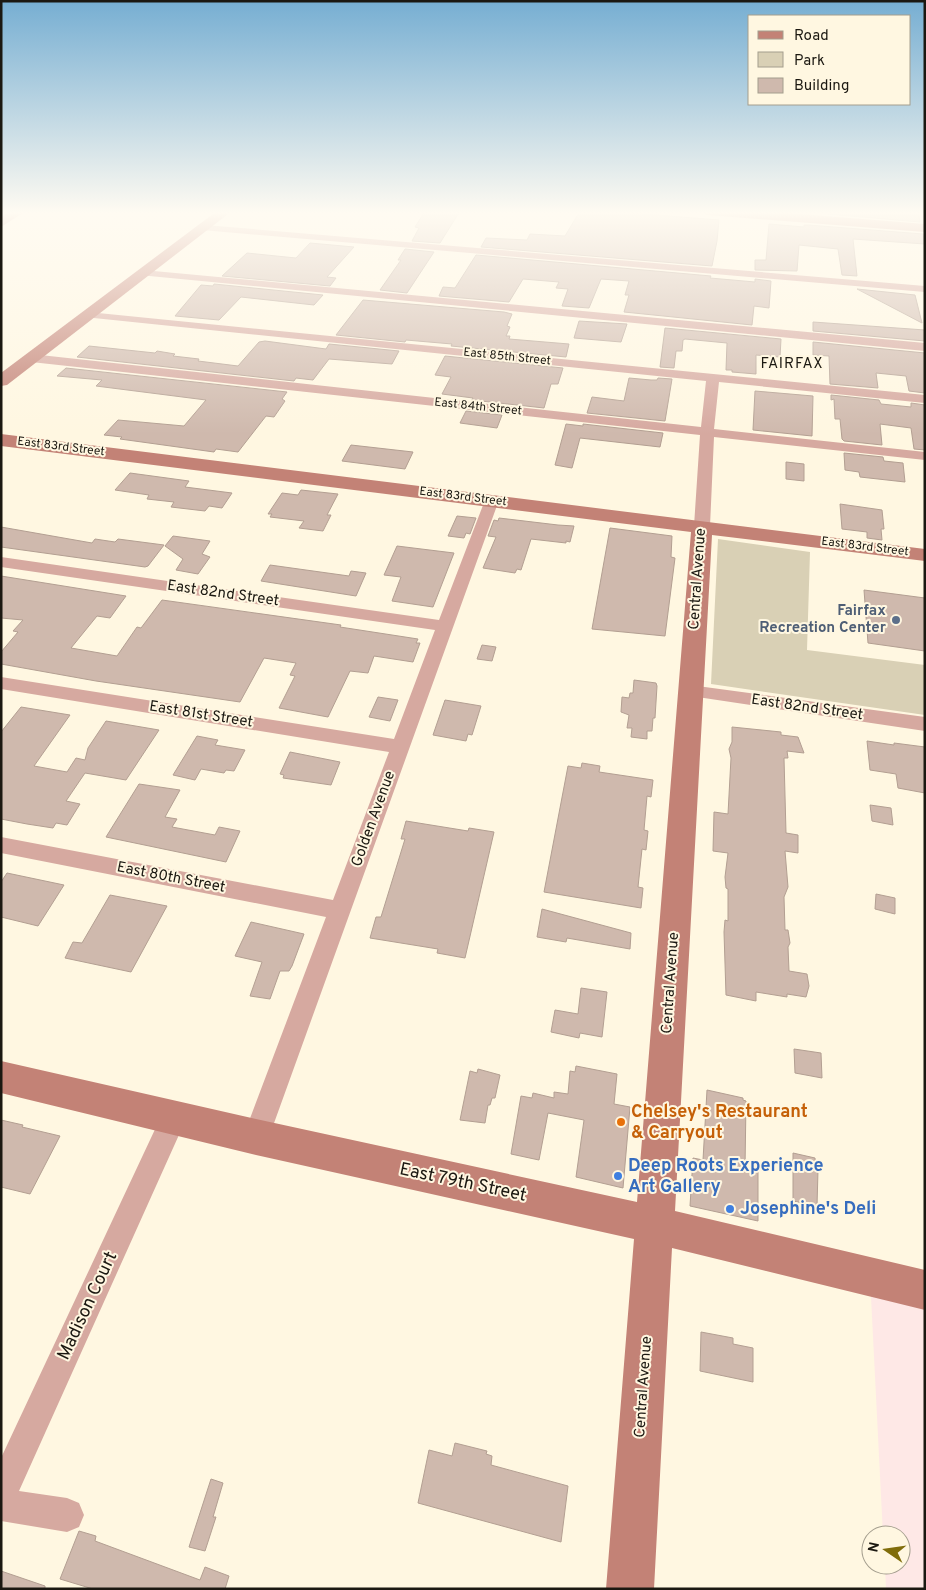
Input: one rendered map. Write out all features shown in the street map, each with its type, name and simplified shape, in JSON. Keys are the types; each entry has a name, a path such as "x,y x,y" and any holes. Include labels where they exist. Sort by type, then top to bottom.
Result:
{"street":[{"path":"1,381 127,285"},
{"path":"272,285 925,347"},
{"path":"880,285 925,289"},
{"name":"East 85th Street","path":"88,314 925,399"},
{"name":"East 84th Street","path":"31,358 925,456"},
{"name":"Central Avenue","path":"630,1589 707,432 714,378"},
{"name":"East 83rd Street","path":"1,440 925,555"},
{"name":"Golden Avenue","path":"256,1137 492,500"},
{"name":"East 82nd Street","path":"1,562 444,626"},
{"name":"East 81st Street","path":"1,683 400,747"},
{"name":"East 82nd Street","path":"690,691 925,724"},
{"name":"East 80th Street","path":"1,845 341,911"},
{"name":"East 79th Street","path":"1,1077 256,1137 655,1225 925,1290"},
{"name":"Madison Court","path":"1,1494 174,1118"},
{"path":"1,1505 67,1515"}],"shaded area":[{"path":"870,1277 925,1290 925,1589 886,1589 885,1575 911,1575 911,1525 882,1525"}],"green space":[{"path":"718,539 810,552 807,650 925,665 925,715 711,684"}],"building":[{"path":"201,285 226,285 323,295 314,305 241,297 219,320 175,316"},
{"path":"383,285 412,285 407,293 380,290"},
{"path":"457,285 519,285 509,302 439,296 443,287 455,288"},
{"path":"557,285 598,285 589,308 562,306 568,289 556,288"},
{"path":"628,285 771,285 769,308 754,306 752,325 624,312 629,295 625,295"},
{"path":"857,289 915,295 922,323"},
{"path":"363,300 512,314 507,326 510,327 506,336 510,336 509,339 569,344 566,357 451,346 452,344 406,340 405,342 336,335"},
{"path":"579,321 627,324 621,342 574,338"},
{"path":"813,322 925,330 925,341 813,331"},
{"path":"665,328 781,339 780,357 756,355 756,374 732,372 732,370 726,370 727,343 685,339 683,340 682,351 676,351 674,368 660,367"},
{"path":"265,341 326,349 329,344 399,351 392,364 329,359 313,380 296,378 294,381 77,357 89,346 155,353 157,351 175,354 173,356 199,359 198,361 238,366 259,342"},
{"path":"813,342 925,353 925,393 909,391 906,376 876,373 878,388 830,384 829,356 813,355"},
{"path":"445,356 563,368 558,384 551,384 544,408 472,400 473,398 442,394 451,377 435,375"},
{"path":"66,368 287,392 282,399 285,401 274,417 266,416 238,452 216,449 214,452 120,439 122,437 104,435 118,420 184,426 206,400 96,386 102,380 57,376"},
{"path":"629,378 672,379 665,421 587,413 592,397 624,401"},
{"path":"755,391 813,396 812,436 753,430"},
{"path":"831,395 879,400 881,404 911,407 911,403 925,405 925,450 914,449 911,428 880,424 882,445 844,441 842,439 840,419 835,419 834,399 831,400"},
{"path":"466,411 502,415 497,428 460,423"},
{"path":"566,424 583,426 583,424 663,433 660,447 580,438 572,468 555,465"},
{"path":"351,445 413,452 405,469 342,461"},
{"path":"844,453 883,457 884,461 903,463 905,482 860,477 859,472 845,470"},
{"path":"786,462 804,464 804,481 786,479"},
{"path":"130,473 189,481 185,487 232,493 222,508 209,506 205,511 171,507 174,502 147,499 149,495 115,490"},
{"path":"301,490 338,494 327,515 331,515 323,531 299,528 304,521 270,517 272,514 268,514 282,493 298,495"},
{"path":"840,504 882,510 884,529 881,529 882,540 867,538 867,532 842,529"},
{"path":"457,516 476,518 470,534 466,533 464,538 448,536"},
{"path":"499,518 574,526 570,542 531,539 521,570 517,569 515,573 483,568 496,537 488,536 494,520 498,521"},
{"path":"1,527 92,543 95,539 115,542 118,539 164,545 148,566 145,567 1,547"},
{"path":"610,528 672,536 671,557 675,558 665,636 592,629"},
{"path":"173,536 210,541 202,554 210,557 198,574 176,570 183,559 165,546"},
{"path":"397,546 454,553 433,607 392,601 401,577 384,575"},
{"path":"270,565 349,576 351,571 366,573 356,596 261,581"},
{"path":"1,576 126,596 110,618 97,616 71,648 117,656 137,627 141,628 162,600 341,625 340,627 418,639 416,643 420,643 413,662 374,656 368,673 350,671 328,717 279,708 295,676 290,675 296,663 264,658 240,702 96,681 1,664 1,652 18,632 13,631 23,620 1,618"},
{"name":"Fairfax Recreation Center","path":"864,590 925,598 925,651 868,643"},
{"path":"482,645 496,647 492,661 477,659"},
{"path":"634,680 656,683 657,686 655,718 653,718 652,731 647,731 647,739 631,737 632,728 627,728 629,715 621,712 622,697 629,698 630,693 633,693"},
{"path":"378,697 398,700 390,721 369,717"},
{"path":"445,700 481,706 472,735 468,734 466,741 433,735"},
{"path":"21,707 70,715 34,766 67,772 76,758 85,760 88,748 106,721 159,730 126,780 85,773 66,801 80,804 67,825 56,823 53,828 27,824 1,819 1,732"},
{"path":"732,727 781,732 781,735 798,737 804,753 787,751 788,758 784,758 786,833 798,835 798,853 785,851 788,887 784,897 785,930 788,930 790,943 788,947 789,971 807,974 809,986 806,997 787,994 787,997 756,992 756,1001 726,995 724,932 725,920 728,921 728,889 726,888 725,877 728,853 713,851 714,812 728,814 731,758 729,749 732,742"},
{"path":"197,736 218,740 215,745 245,750 234,771 226,770 224,773 201,769 195,780 173,775"},
{"path":"867,741 925,747 925,793 898,788 896,774 870,770"},
{"path":"290,752 340,762 331,785 283,778 284,775 280,774"},
{"path":"582,763 600,766 599,772 653,780 651,797 647,796 644,830 648,831 646,850 642,849 638,887 643,888 641,908 544,892 568,766 581,768"},
{"path":"139,784 180,790 165,817 177,819 172,827 215,835 219,827 240,831 226,862 106,837"},
{"path":"870,805 891,808 893,825 872,821"},
{"path":"406,821 468,831 469,828 494,832 465,958 437,953 438,949 370,938 376,917 381,917 405,839 401,839"},
{"path":"7,873 64,885 38,926 1,917 1,882"},
{"path":"876,894 895,898 895,914 875,909"},
{"path":"110,895 167,906 131,972 65,958 73,942 82,943"},
{"path":"542,909 631,933 630,949 567,938 566,942 537,937"},
{"path":"251,922 304,934 292,966 289,971 280,971 270,999 250,996 262,962 235,956"},
{"path":"581,988 607,992 602,1037 580,1033 579,1038 551,1032 555,1010 578,1014"},
{"path":"794,1049 821,1053 822,1078 795,1073"},
{"path":"576,1066 617,1074 614,1104 630,1107 623,1188 576,1177 584,1120 548,1113 539,1160 511,1154 521,1096 532,1098 533,1093 554,1098 554,1092 568,1094 570,1071 575,1072"},
{"path":"478,1069 500,1075 495,1098 492,1098 490,1105 488,1105 485,1123 460,1120 470,1071 477,1073"},
{"path":"707,1090 743,1098 746,1101 745,1168 758,1171 758,1221 690,1206 693,1158 703,1160"},
{"path":"1,1120 60,1136 30,1194 1,1187"},
{"path":"793,1153 815,1158 816,1170 818,1170 817,1206 793,1201"},
{"path":"701,1332 733,1338 733,1344 753,1348 753,1382 700,1371"},
{"path":"455,1443 487,1451 486,1454 492,1456 491,1465 568,1486 561,1542 418,1503 429,1450 452,1456"},
{"path":"211,1479 223,1483 213,1517 216,1517 205,1551 189,1547"},
{"path":"79,1531 96,1536 95,1541 200,1580 205,1567 229,1576 225,1589 93,1589 60,1579"},
{"path":"1,1571 45,1586 45,1589 1,1589"}],"place":[{"name":"Fairfax Recreation Center","path":"896,620"},
{"name":"Chelsey's Restaurant & Carryout","path":"621,1122"},
{"name":"Deep Roots Experience Art Gallery","path":"618,1176"},
{"name":"Josephine's Deli","path":"730,1209"}],"district":[{"name":"FAIRFAX","path":"792,364"}]}
